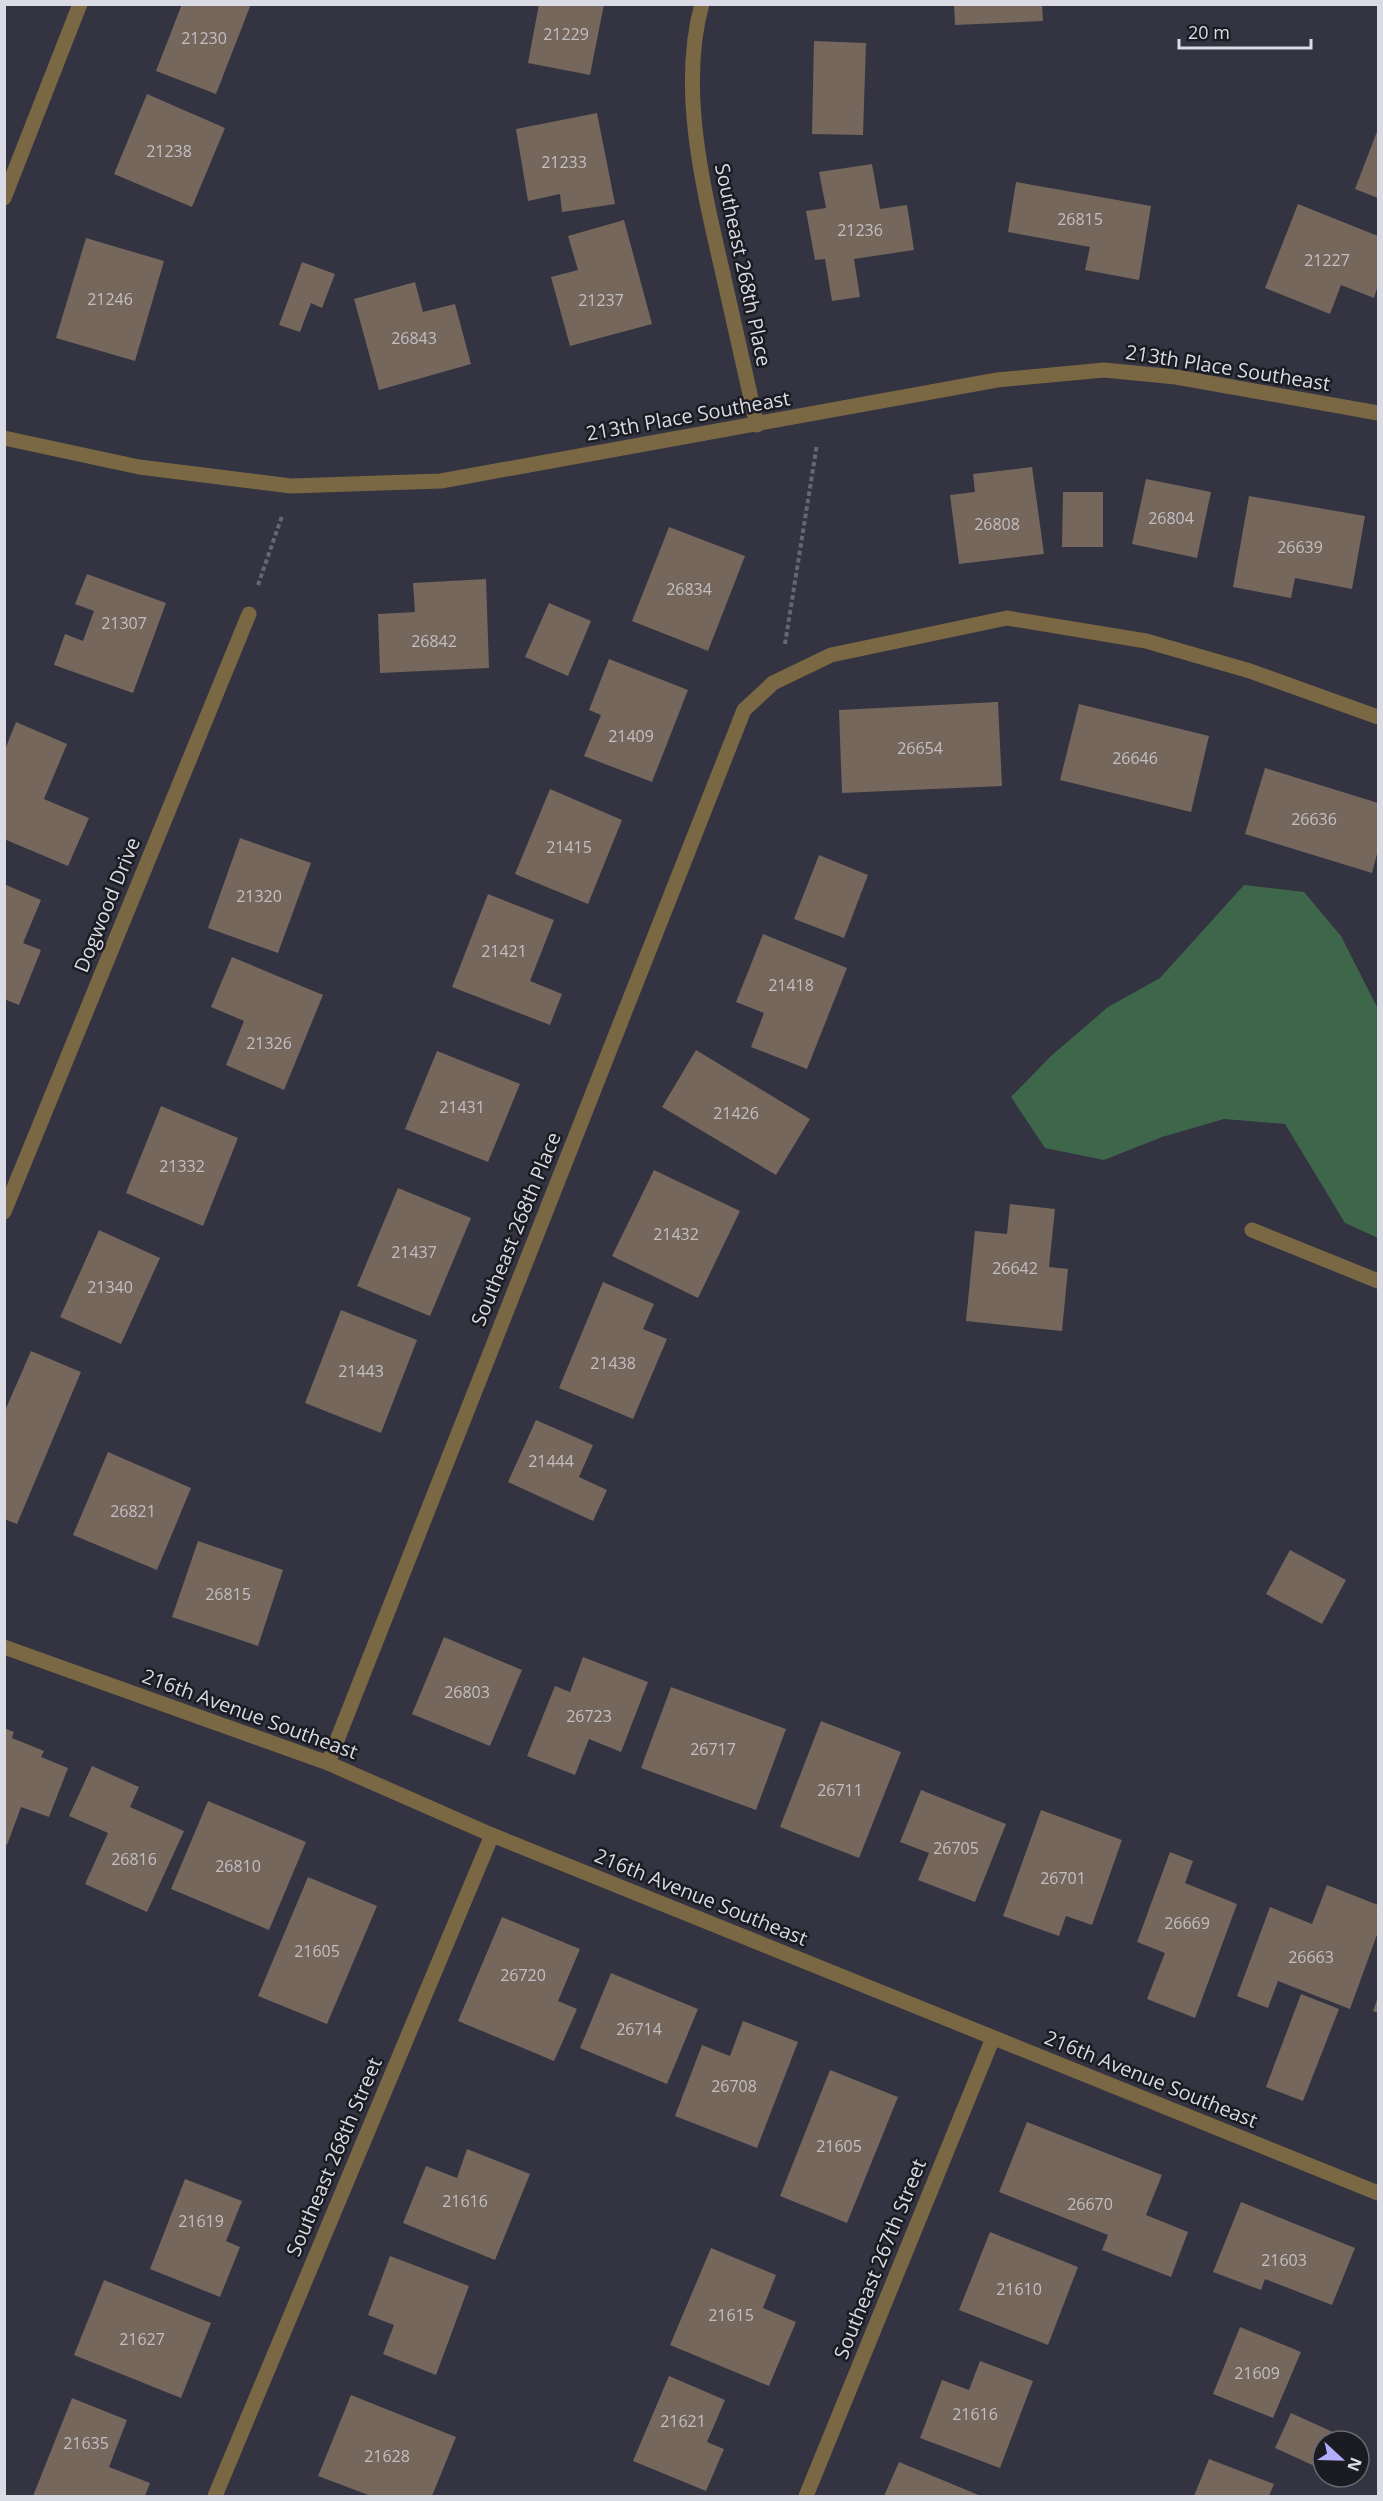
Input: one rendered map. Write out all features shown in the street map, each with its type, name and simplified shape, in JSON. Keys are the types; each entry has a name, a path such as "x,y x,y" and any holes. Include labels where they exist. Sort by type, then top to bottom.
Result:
{"street":[{"path":"4,198 80,4"},
{"name":"Southeast 268th Place","path":"702,4 698,20 693,82 700,175 758,425"},
{"name":"213th Place Southeast","path":"4,438 139,467 291,486 441,481 997,380 1104,370 1176,377 1378,413"},
{"name":"Dogwood Drive","path":"4,1212 249,614"},
{"path":"779,681 831,655 1007,618 1146,641 1250,671 1378,717"},
{"name":"Southeast 268th Place","path":"328,1763 744,710 773,683 779,681"},
{"path":"1252,1230 1378,1281"},
{"name":"216th Avenue Southeast","path":"4,1647 328,1763 492,1835 1378,2193"},
{"name":"Southeast 268th Street","path":"215,2496 492,1835"},
{"name":"Southeast 267th Street","path":"806,2496 993,2038"}],"path":[{"path":"779,681 821,413"},
{"path":"249,614 291,486"}],"green space":[{"path":"1244,885 1304,892 1341,936 1378,1009 1378,1238 1345,1223 1285,1124 1224,1119 1162,1137 1104,1160 1045,1148 1011,1097 1051,1056 1108,1007 1160,978"}],"building":[{"path":"182,4 251,4 216,94 156,71"},
{"path":"539,4 604,4 590,75 528,63"},
{"path":"954,4 1042,4 1043,21 955,25"},
{"path":"814,41 866,43 863,135 812,134"},
{"path":"147,94 225,128 192,207 114,174"},
{"path":"597,113 615,204 562,212 560,194 528,201 516,129"},
{"path":"1378,129 1378,198 1355,189"},
{"path":"872,164 880,209 907,205 914,250 854,259 860,297 832,301 825,259 815,260 806,211 826,208 819,172"},
{"path":"1016,182 1151,206 1139,280 1085,270 1090,247 1008,232"},
{"path":"1298,204 1378,236 1378,285 1374,298 1341,285 1330,314 1265,288"},
{"path":"624,220 652,324 570,346 551,277 578,270 568,236"},
{"path":"86,238 164,261 135,361 56,338"},
{"path":"302,262 335,274 322,308 311,303 300,332 279,325"},
{"path":"415,282 423,312 455,304 471,364 379,390 354,299"},
{"path":"1032,467 1044,554 959,564 950,495 975,492 973,474"},
{"path":"1146,479 1211,492 1197,558 1132,544"},
{"path":"1063,492 1103,492 1103,547 1062,547"},
{"path":"1249,496 1365,516 1352,589 1295,578 1291,598 1233,587"},
{"path":"669,527 745,556 708,651 632,621"},
{"path":"87,574 166,603 133,693 54,665 65,634 83,641 94,611 75,604"},
{"path":"486,579 489,668 380,673 378,614 415,612 413,583"},
{"path":"549,603 591,621 568,676 525,657"},
{"path":"609,659 688,690 652,782 584,756 601,715 589,710"},
{"path":"998,702 1002,786 842,793 839,710"},
{"path":"1079,704 1209,736 1191,812 1060,780"},
{"path":"16,722 67,744 44,799 89,818 68,866 4,839 4,752"},
{"path":"1265,768 1378,803 1378,850 1372,873 1245,834"},
{"path":"550,789 622,820 588,904 515,874"},
{"path":"240,838 311,863 278,953 208,928"},
{"path":"819,855 868,875 844,938 794,919"},
{"path":"4,884 41,900 23,943 41,950 19,1005 4,999"},
{"path":"488,894 554,920 530,981 562,994 550,1025 452,987"},
{"path":"763,934 847,968 807,1069 751,1047 764,1013 736,1002"},
{"path":"232,957 323,995 284,1090 226,1065 244,1021 211,1007"},
{"path":"696,1050 810,1119 776,1175 662,1107"},
{"path":"437,1051 520,1084 488,1162 405,1129"},
{"path":"161,1106 238,1138 203,1226 126,1193"},
{"path":"654,1170 740,1211 698,1298 612,1256"},
{"path":"398,1188 471,1218 430,1316 357,1286"},
{"path":"1010,1204 1055,1209 1049,1267 1068,1269 1062,1331 966,1321 975,1231 1007,1234"},
{"path":"99,1230 160,1258 121,1344 60,1317"},
{"path":"603,1282 654,1304 643,1329 667,1339 633,1419 559,1388"},
{"path":"341,1310 417,1340 381,1433 305,1403"},
{"path":"31,1351 81,1372 17,1524 4,1519 4,1413"},
{"path":"536,1420 593,1445 579,1477 607,1490 593,1521 508,1482"},
{"path":"108,1452 191,1488 157,1570 73,1535"},
{"path":"198,1541 283,1570 258,1646 172,1617"},
{"path":"1290,1550 1346,1580 1322,1624 1266,1594"},
{"path":"444,1637 522,1670 490,1746 412,1714"},
{"path":"583,1657 648,1682 621,1752 589,1739 575,1775 527,1756 555,1686 570,1692"},
{"path":"671,1687 786,1729 756,1810 641,1768"},
{"path":"821,1721 901,1752 859,1858 780,1827"},
{"path":"4,1728 14,1732 12,1738 44,1751 41,1757 68,1768 49,1817 21,1807 7,1845 4,1844"},
{"path":"92,1766 139,1787 130,1807 184,1831 147,1912 85,1884 108,1833 69,1816"},
{"path":"921,1790 1006,1824 975,1902 918,1880 929,1853 900,1842"},
{"path":"208,1801 306,1842 269,1930 171,1889"},
{"path":"1041,1810 1122,1840 1092,1925 1066,1916 1059,1936 1003,1916"},
{"path":"1170,1852 1193,1861 1185,1883 1237,1904 1195,2018 1147,1999 1165,1953 1137,1942"},
{"path":"308,1877 377,1906 327,2024 258,1996"},
{"path":"1327,1885 1378,1905 1378,1932 1350,2009 1278,1981 1268,2008 1237,1996 1270,1907 1312,1924"},
{"path":"502,1917 580,1949 558,2001 577,2009 554,2061 458,2021"},
{"path":"611,1973 698,2009 667,2084 580,2048"},
{"path":"1301,1994 1339,2009 1303,2101 1266,2087"},
{"path":"1378,1997 1378,2013 1373,2011"},
{"path":"743,2021 798,2042 757,2148 675,2116 702,2045 730,2056"},
{"path":"830,2070 898,2097 847,2223 780,2196"},
{"path":"1027,2122 1162,2175 1146,2215 1188,2232 1171,2277 1102,2250 1108,2235 999,2192"},
{"path":"467,2149 530,2174 495,2260 403,2223 426,2166 457,2178"},
{"path":"185,2179 242,2201 226,2241 240,2247 220,2297 150,2269"},
{"path":"1241,2202 1355,2248 1332,2305 1265,2279 1261,2290 1213,2272"},
{"path":"990,2232 1078,2267 1048,2345 959,2310"},
{"path":"711,2248 776,2275 763,2308 796,2322 769,2386 670,2345"},
{"path":"390,2256 469,2286 436,2375 383,2354 394,2325 368,2315"},
{"path":"104,2280 211,2323 181,2398 74,2355"},
{"path":"1240,2327 1301,2352 1273,2418 1213,2394"},
{"path":"980,2361 1033,2381 1000,2468 920,2438 942,2380 969,2390"},
{"path":"669,2376 725,2400 707,2442 724,2449 706,2491 633,2461"},
{"path":"351,2395 456,2437 432,2496 371,2496 318,2476"},
{"path":"72,2398 127,2420 109,2467 150,2483 145,2496 33,2496"},
{"path":"1291,2413 1326,2429 1311,2429 1311,2464 1275,2448"},
{"path":"1209,2459 1274,2484 1269,2496 1194,2496"},
{"path":"899,2462 981,2496 884,2496"}]}
